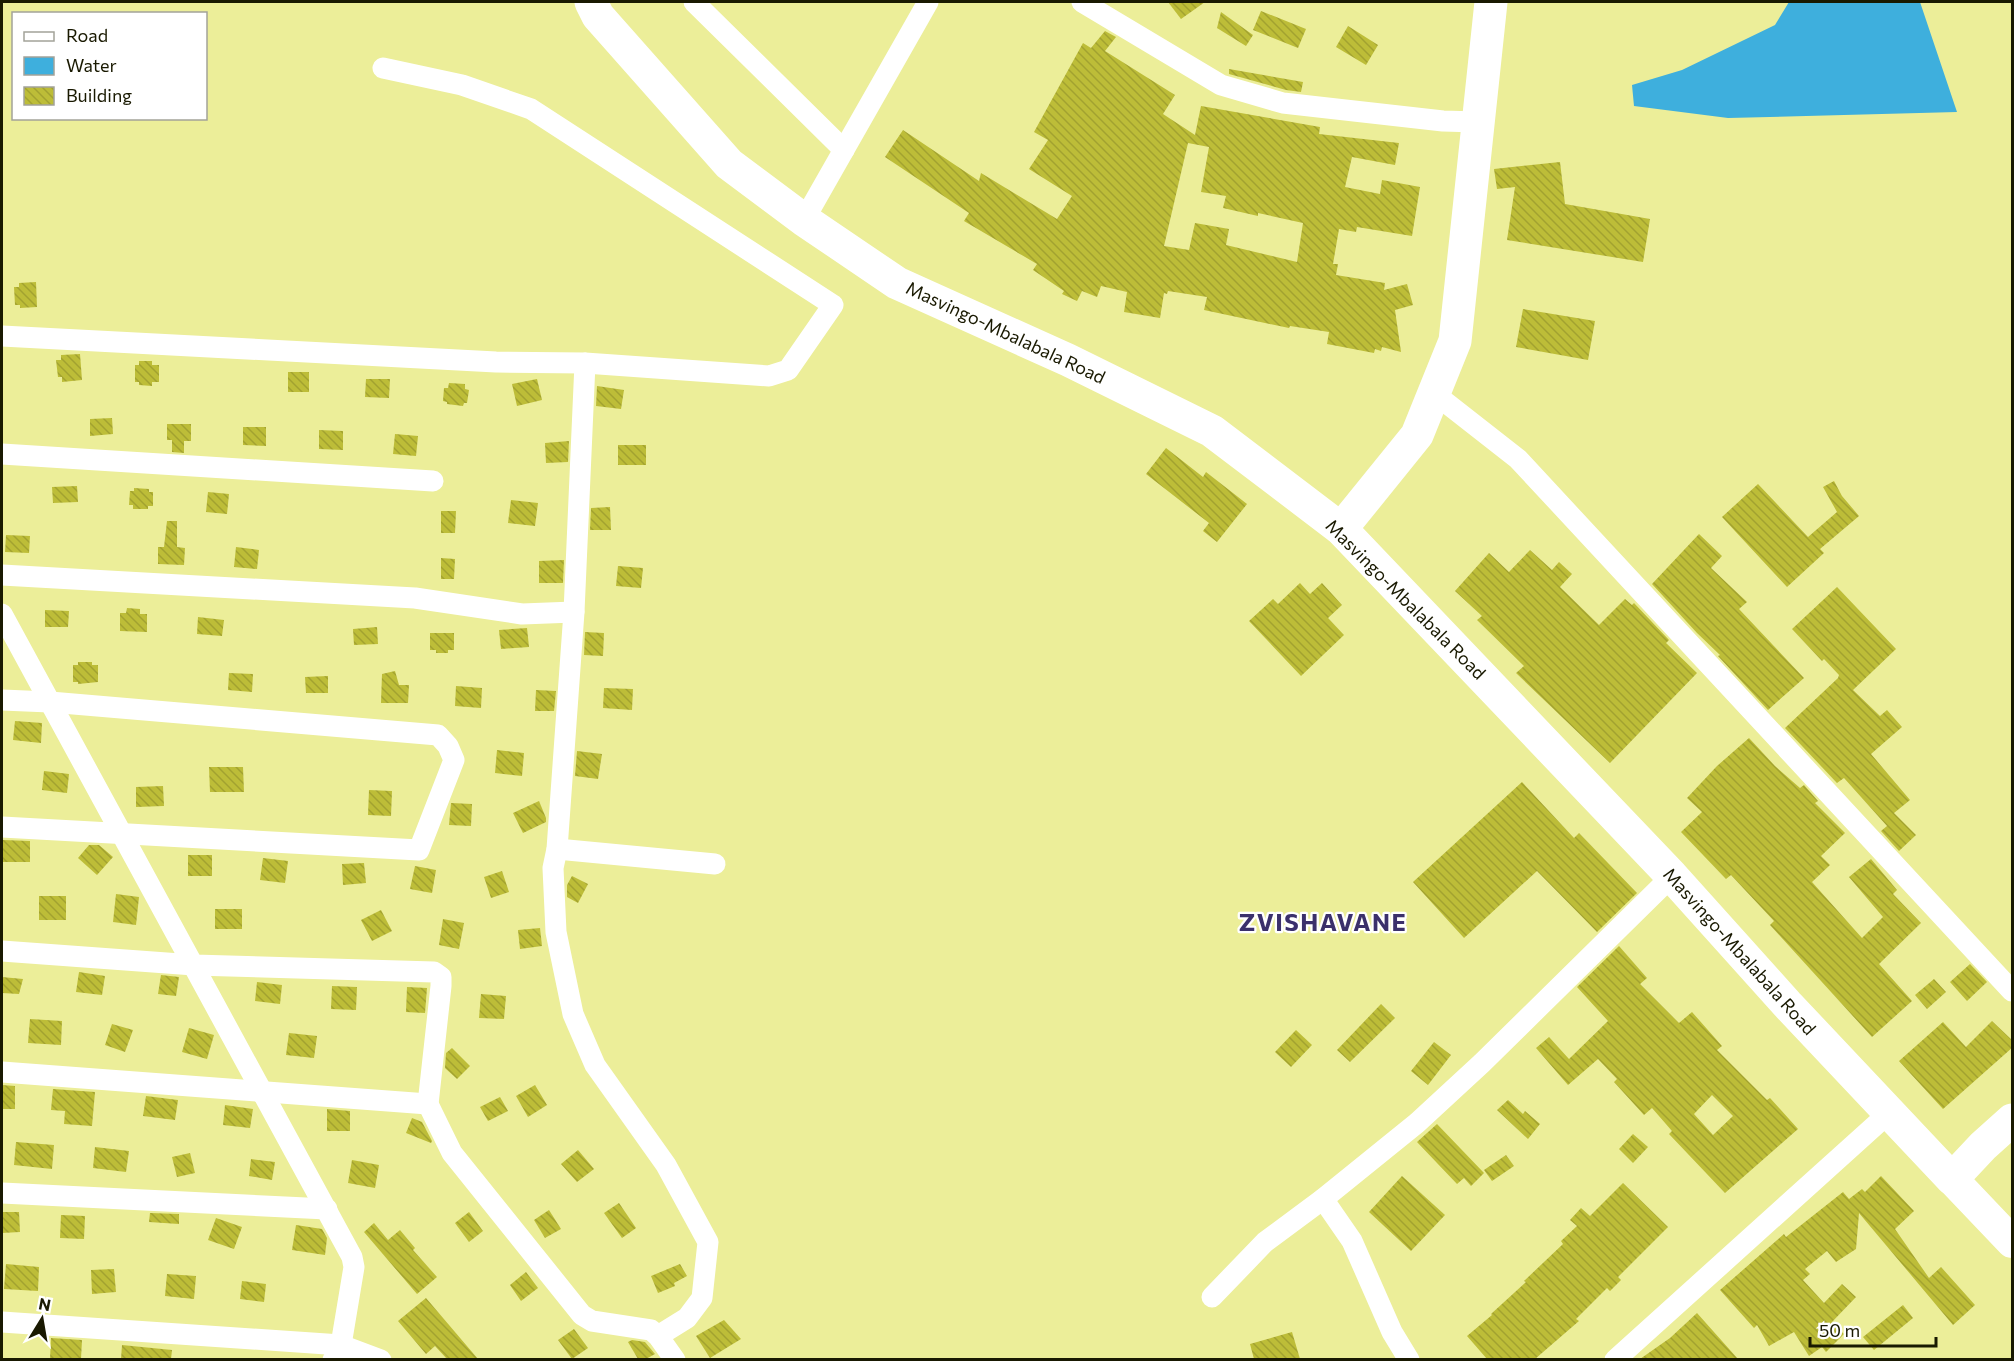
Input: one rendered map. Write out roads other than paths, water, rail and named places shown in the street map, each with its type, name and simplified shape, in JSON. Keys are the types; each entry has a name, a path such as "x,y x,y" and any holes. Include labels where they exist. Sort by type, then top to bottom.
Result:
{"highway":[{"name":"Masvingo-Mbalabala Road","path":"591,2 598,16 729,164 804,220 897,283 1068,360 1212,430 1341,529 1672,876 1787,1004 1952,1179"},
{"path":"1341,529 1417,435 1455,340 1491,2"},
{"path":"1952,1179 1983,1146 2013,1120"}],"main road":[{"path":"1952,1179 2013,1242"}],"street":[{"path":"694,2 844,150"},
{"path":"804,220 928,2"},
{"path":"1082,2 1221,85 1283,103 1443,121 1477,122"},
{"path":"2,336 496,362 585,363 769,376 788,370 832,305 531,109 462,85 383,68"},
{"path":"585,363 573,612 557,849 553,868 556,932 573,1014 595,1065 666,1164 708,1242 702,1298 687,1318 658,1336"},
{"path":"1435,394 1518,459 2013,991"},
{"path":"2,454 432,481"},
{"path":"2,575 416,597 522,614 573,612"},
{"path":"2,614 327,1209 353,1262 337,1352"},
{"path":"2,700 50,702 438,735 448,746 454,760 419,850 2,827"},
{"path":"557,849 715,864"},
{"path":"1212,1297 1265,1242 1323,1199 1417,1123 1474,1071 1672,876"},
{"path":"2,951 194,965 434,972 441,977 441,986 428,1104 452,1153 582,1315 592,1321 651,1330 675,1359"},
{"path":"2,1072 428,1104"},
{"path":"1615,1359 1890,1112"},
{"path":"2,1193 327,1209"},
{"path":"1323,1199 1352,1241 1392,1332 1409,1359"},
{"path":"2,1322 337,1352 381,1359"}],"water":[{"path":"1789,2 1920,2 1957,112 1728,118 1634,106 1632,85 1682,70 1775,25"}],"district":[{"name":"ZVISHAVANE","path":"1323,921"}]}
